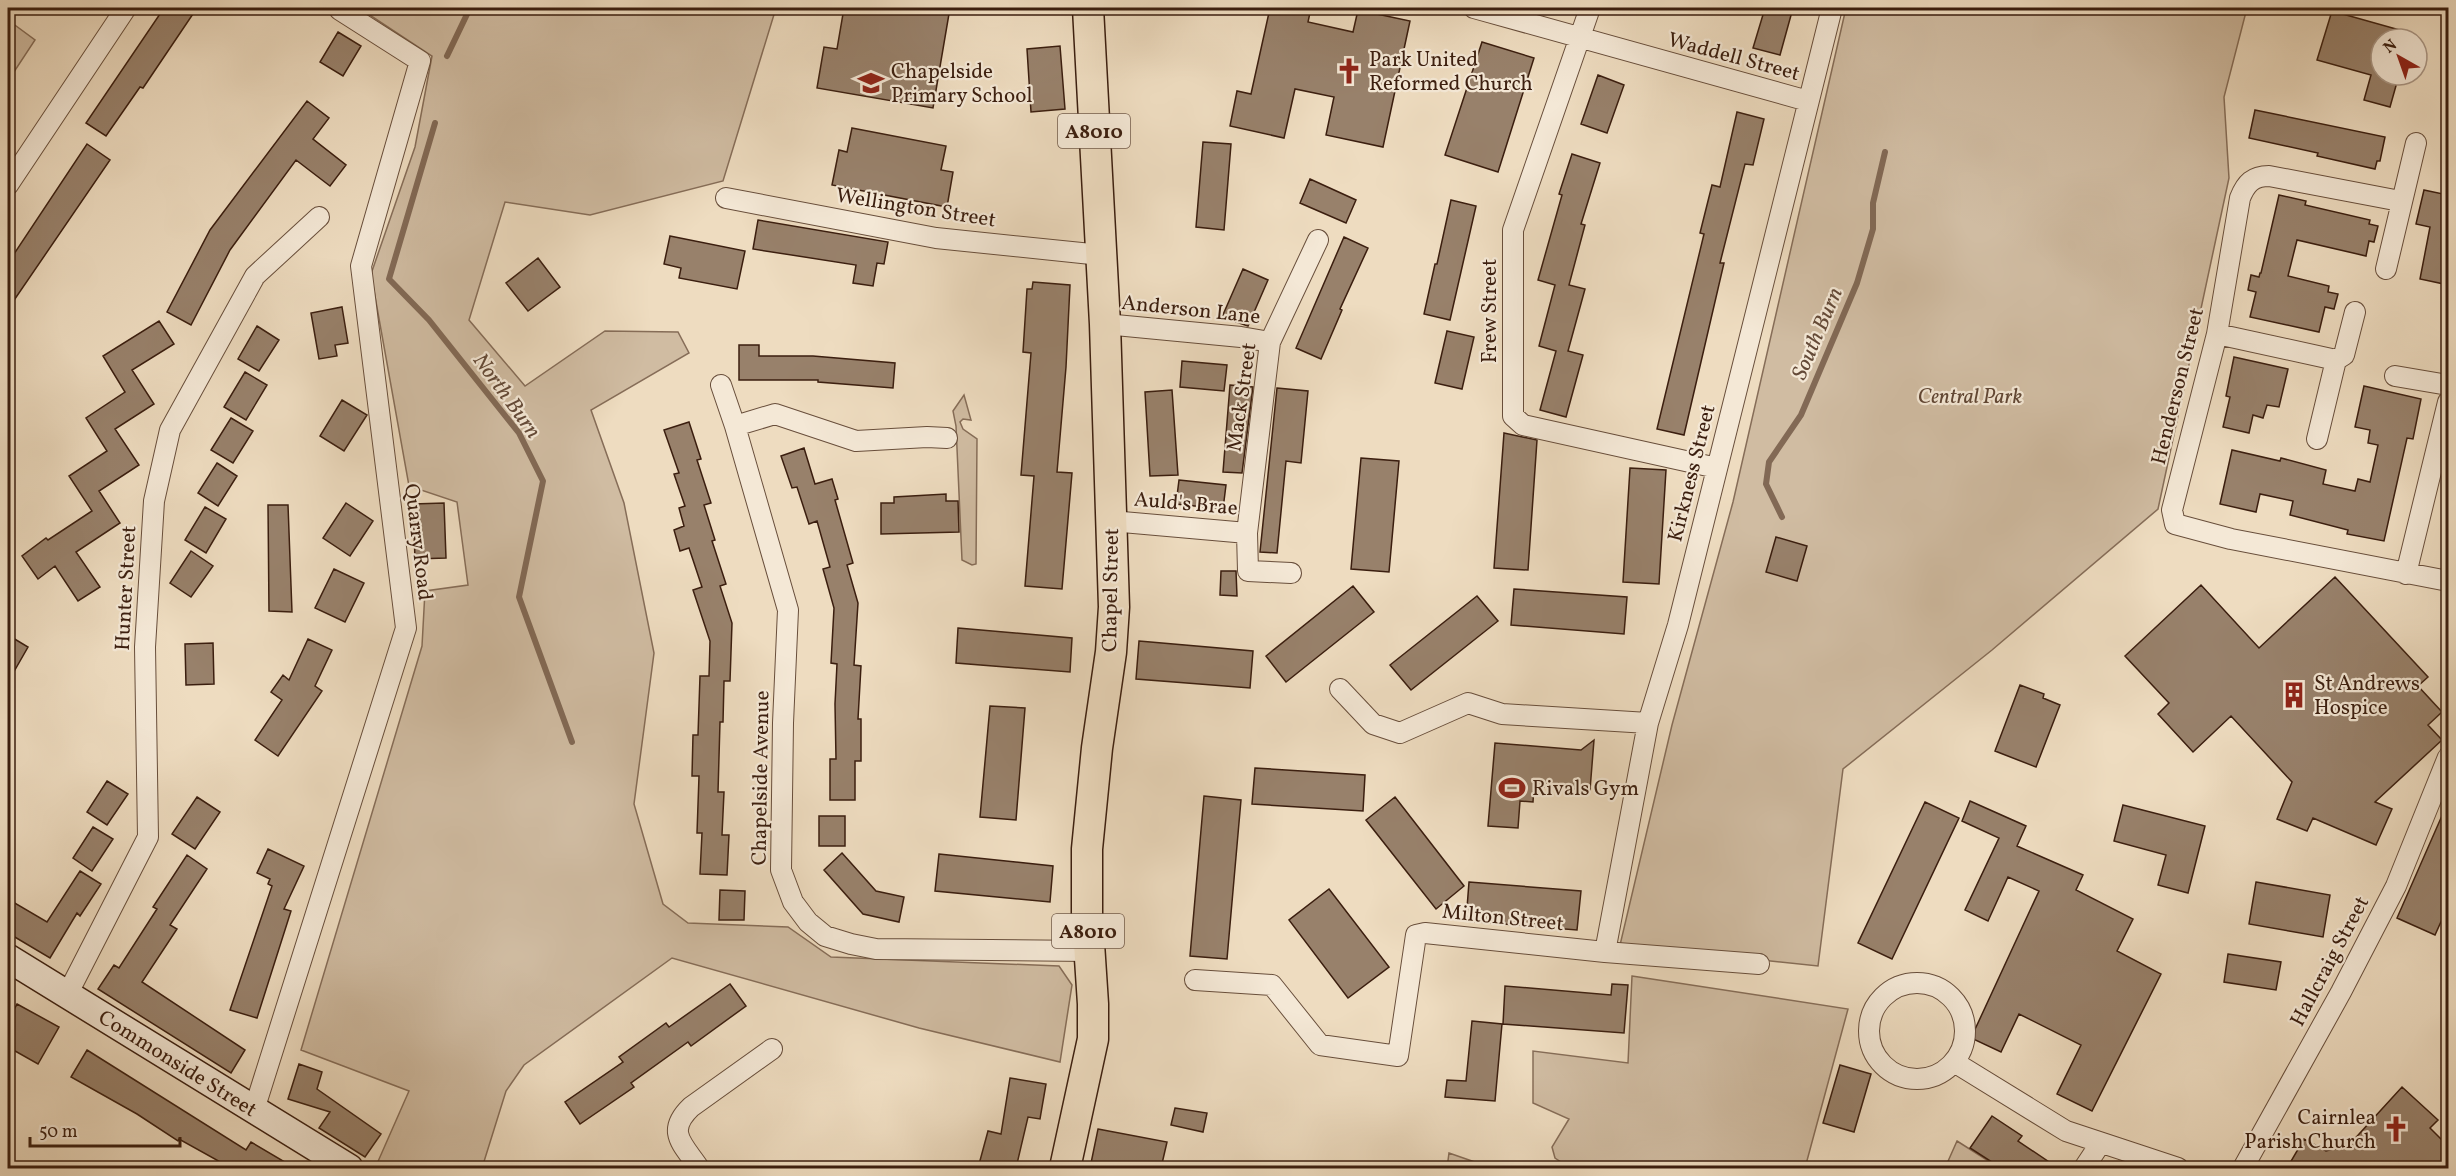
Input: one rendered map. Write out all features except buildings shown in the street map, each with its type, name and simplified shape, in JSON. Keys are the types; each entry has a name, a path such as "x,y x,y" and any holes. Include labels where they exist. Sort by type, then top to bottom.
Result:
{"main road":[{"name":"Chapel Street","path":"1065,1168 1093,1039 1094,1004 1086,912 1087,849 1097,748 1111,652 1114,607 1105,324 1088,8"},
{"name":"Commonside Street","path":"8,958 346,1168"}],"street":[{"path":"8,185 126,8"},
{"name":"Waddell Street","path":"1474,8 1808,101"},
{"name":"Frew Street","path":"1590,8 1513,230 1513,416 1523,425 1717,468"},
{"name":"Kirkness Street","path":"1605,952 1648,723 1678,625 1832,8"},
{"name":"Quarry Road","path":"254,1110 406,628 361,266 420,61 340,10"},
{"path":"2386,269 2400,201 2416,143"},
{"name":"Henderson Street","path":"2400,201 2270,176 2253,179 2245,186 2240,198 2217,334 2172,510 2175,524 2231,539 2448,581"},
{"name":"Wellington Street","path":"726,198 936,238 1101,255"},
{"name":"Hunter Street","path":"67,994 148,837 145,648 154,501 170,430 255,276 319,217"},
{"name":"Mack Street","path":"1247,533 1270,342 1318,240"},
{"path":"2217,334 2336,360 2344,355 2355,312"},
{"name":"Anderson Lane","path":"1105,324 1241,337 1270,342"},
{"path":"2317,439 2336,360"},
{"path":"2395,376 2448,385"},
{"name":"Chapelside Avenue","path":"721,385 788,610 783,723 781,870 793,902 808,922 825,936 876,949 1089,951"},
{"path":"2406,573 2448,402"},
{"path":"735,426 775,414 856,441 947,438"},
{"name":"Auld's Brae","path":"1111,521 1247,533 1248,571 1291,573"},
{"path":"1340,689 1373,724 1400,733 1468,703 1502,714 1648,723"},
{"name":"Hallcraig Street","path":"2243,1168 2341,992 2391,896 2447,767"},
{"name":"Milton Street","path":"1195,980 1272,985 1320,1045 1398,1056 1416,934 1759,964"},
{"path":"1916,983 1931,985 1946,992 1957,1003 1964,1017 1966,1033 1962,1048 1954,1062 1942,1072 1927,1078 1911,1079 1896,1074 1883,1065 1874,1052 1870,1037 1870,1021 1876,1006 1894,990 1916,983"},
{"path":"699,1168 680,1139 676,1128 680,1118 691,1107 772,1049"},
{"path":"1954,1062 2066,1131 2178,1168"},
{"path":"2084,1168 2100,1144"}],"green space":[{"path":"359,8 776,8 723,181 590,215 505,202 469,320 525,386 605,331 678,332 689,353 591,410 624,503 654,653 634,804 663,904 688,923 788,927 831,957 1059,966 1072,985 1060,1062 919,1028 672,958 524,1065 506,1091 482,1168 381,1168 376,1166 409,1091 301,1050 422,646 425,591 468,585 457,502 409,486 371,274 415,147 432,56"},
{"name":"Central Park","path":"1846,8 2247,8 2224,97 2229,178 2158,509 1992,650 1843,769 1818,966 1620,945 1672,725 1733,502"},
{"path":"8,20 35,40 8,81"},
{"path":"964,395 971,420 963,419 960,422 963,429 977,439 976,564 972,565 962,560 956,426 953,411"},
{"path":"1632,976 1848,1009 1805,1168 1570,1168 1555,1158 1552,1147 1569,1119 1533,1103 1533,1051 1628,1063"},
{"path":"1957,1141 1998,1167 1945,1168"},
{"path":"1449,1153 1492,1168 1447,1168"}],"waterway":[{"name":"North Burn","path":"447,56 470,8"},
{"name":"North Burn","path":"435,123 389,279 429,320 519,433 543,481 519,597 572,742"},
{"name":"South Burn","path":"1782,517 1766,484 1769,462 1801,415 1857,283 1873,229 1873,203 1885,152"}],"place":[{"name":"Park United Reformed Church","path":"1349,71"},
{"name":"Chapelside Primary School","path":"871,83"},
{"name":"St Andrews Hospice","path":"2294,695"},
{"name":"Rivals Gym","path":"1512,788"},
{"name":"Cairnlea Parish Church","path":"2396,1129"}]}
